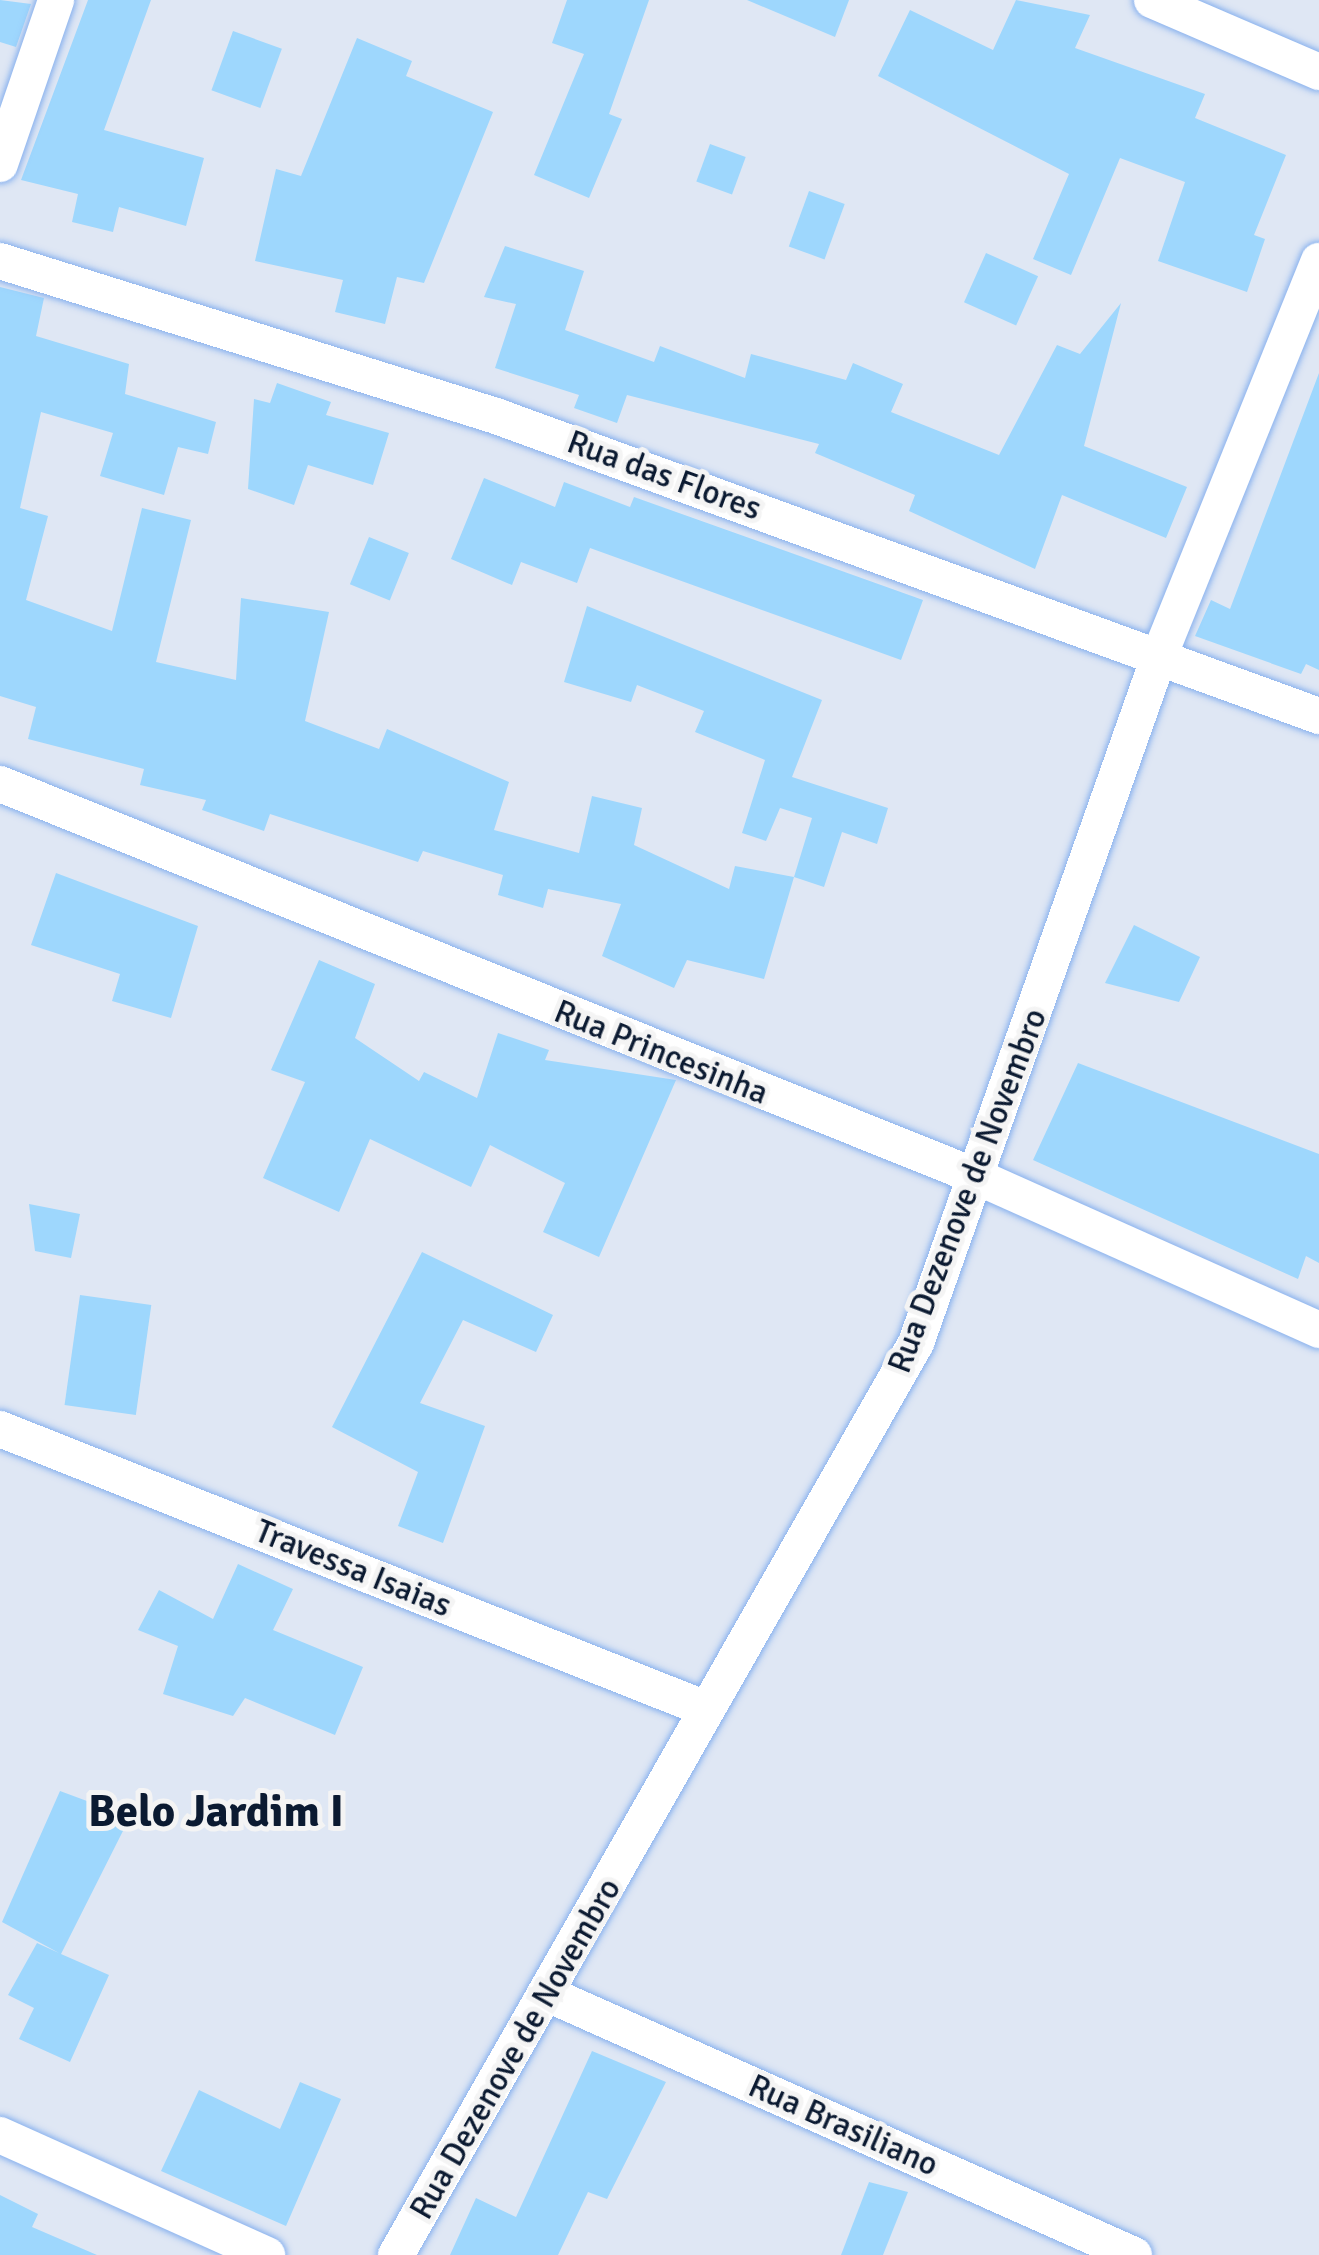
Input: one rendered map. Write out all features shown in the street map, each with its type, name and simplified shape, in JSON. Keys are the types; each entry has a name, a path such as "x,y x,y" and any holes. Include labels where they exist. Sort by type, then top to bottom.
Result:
{"street":[{"path":"0,164 56,0"},
{"path":"1152,0 1319,72"},
{"name":"Rua das Flores","path":"0,261 496,416 1160,654 1319,716"},
{"name":"Rua Dezenove de Novembro","path":"396,2255 552,1996 706,1709 916,1343 1160,654 1319,261"},
{"name":"Rua Princesinha","path":"0,784 975,1176 1319,1330"},
{"name":"Travessa Isaias","path":"0,1429 706,1709"},
{"name":"Rua Brasiliano","path":"552,1996 1134,2255"},
{"path":"0,2135 267,2255"}],"building":[{"path":"0,0 31,4 16,47 0,42"},
{"path":"88,0 151,0 104,130 204,158 186,226 119,207 113,232 72,222 78,194 21,180"},
{"path":"567,0 649,0 609,114 622,119 589,198 534,175 584,54 552,43"},
{"path":"747,0 849,0 835,37"},
{"path":"1016,0 1090,15 1075,48 1205,94 1195,118 1286,155 1254,235 1265,239 1247,292 1158,261 1185,182 1120,158 1071,275 1033,259 1069,174 878,76 910,10 993,50"},
{"path":"233,31 282,49 260,108 211,90"},
{"path":"357,38 412,61 406,76 493,112 424,283 397,277 385,324 335,312 343,280 255,261 276,169 301,176"},
{"path":"710,144 746,157 732,195 696,182"},
{"path":"809,191 845,204 825,259 789,246"},
{"path":"505,246 584,271 565,330 654,362 660,346 745,378 751,354 846,380 853,363 903,384 891,412 999,455 1057,345 1080,354 1121,303 1084,446 1187,487 1166,538 1062,495 1035,569 909,511 915,495 815,453 819,444 627,395 617,423 574,408 579,395 495,368 516,304 484,297"},
{"path":"986,253 1038,276 1016,326 964,302"},
{"path":"0,287 44,298 36,336 129,364 125,394 216,422 208,454 178,447 164,495 100,476 113,433 41,412 20,508 48,516 26,600 112,631 142,508 191,520 156,662 236,680 241,598 329,612 305,721 379,749 387,729 509,782 494,830 579,853 592,796 642,808 634,845 729,889 735,866 794,877 764,979 687,960 674,988 602,956 621,904 548,889 543,908 498,895 503,875 423,851 418,862 270,814 264,831 202,810 206,800 140,785 144,769 28,739 36,707 0,696"},
{"path":"1319,373 1319,670 1306,664 1301,674 1195,636 1211,600 1230,609"},
{"path":"277,383 331,402 326,415 389,433 373,485 308,465 294,505 248,489 254,399 270,403"},
{"path":"484,478 555,507 564,482 630,507 634,497 923,600 901,660 590,548 577,583 521,562 512,585 451,559"},
{"path":"369,537 409,553 390,600 350,584"},
{"path":"587,606 822,700 792,777 888,808 877,844 842,832 824,887 794,877 812,818 780,808 766,841 742,833 765,760 695,732 704,711 637,685 631,702 564,682"},
{"path":"56,873 198,926 171,1018 112,1001 120,974 31,945"},
{"path":"1134,925 1200,957 1179,1002 1105,983"},
{"path":"319,960 375,984 355,1038 419,1081 424,1072 477,1098 498,1033 549,1050 545,1060 676,1080 599,1257 543,1232 565,1183 490,1145 471,1187 370,1139 339,1212 263,1178 305,1082 271,1070"},
{"path":"1078,1063 1319,1154 1319,1263 1306,1256 1298,1279 1033,1160"},
{"path":"29,1204 80,1214 71,1258 35,1251"},
{"path":"422,1252 553,1315 536,1352 463,1320 420,1403 485,1426 443,1543 398,1526 418,1472 332,1427"},
{"path":"80,1295 151,1305 136,1415 65,1405"},
{"path":"238,1564 293,1589 273,1630 363,1667 335,1735 245,1698 233,1716 163,1694 178,1646 138,1630 159,1590 213,1619"},
{"path":"60,1791 130,1817 61,1954 109,1975 70,2062 19,2039 34,2008 8,1995 37,1943 59,1953 2,1922"},
{"path":"592,2051 666,2082 607,2199 588,2192 558,2255 450,2255 476,2198 516,2217"},
{"path":"300,2082 341,2099 286,2226 161,2171 199,2090 280,2129"},
{"path":"869,2182 908,2192 883,2255 841,2255"},
{"path":"0,2195 38,2214 32,2227 97,2255 0,2255"}],"district":[{"name":"Belo Jardim I","path":"216,1812"}]}
